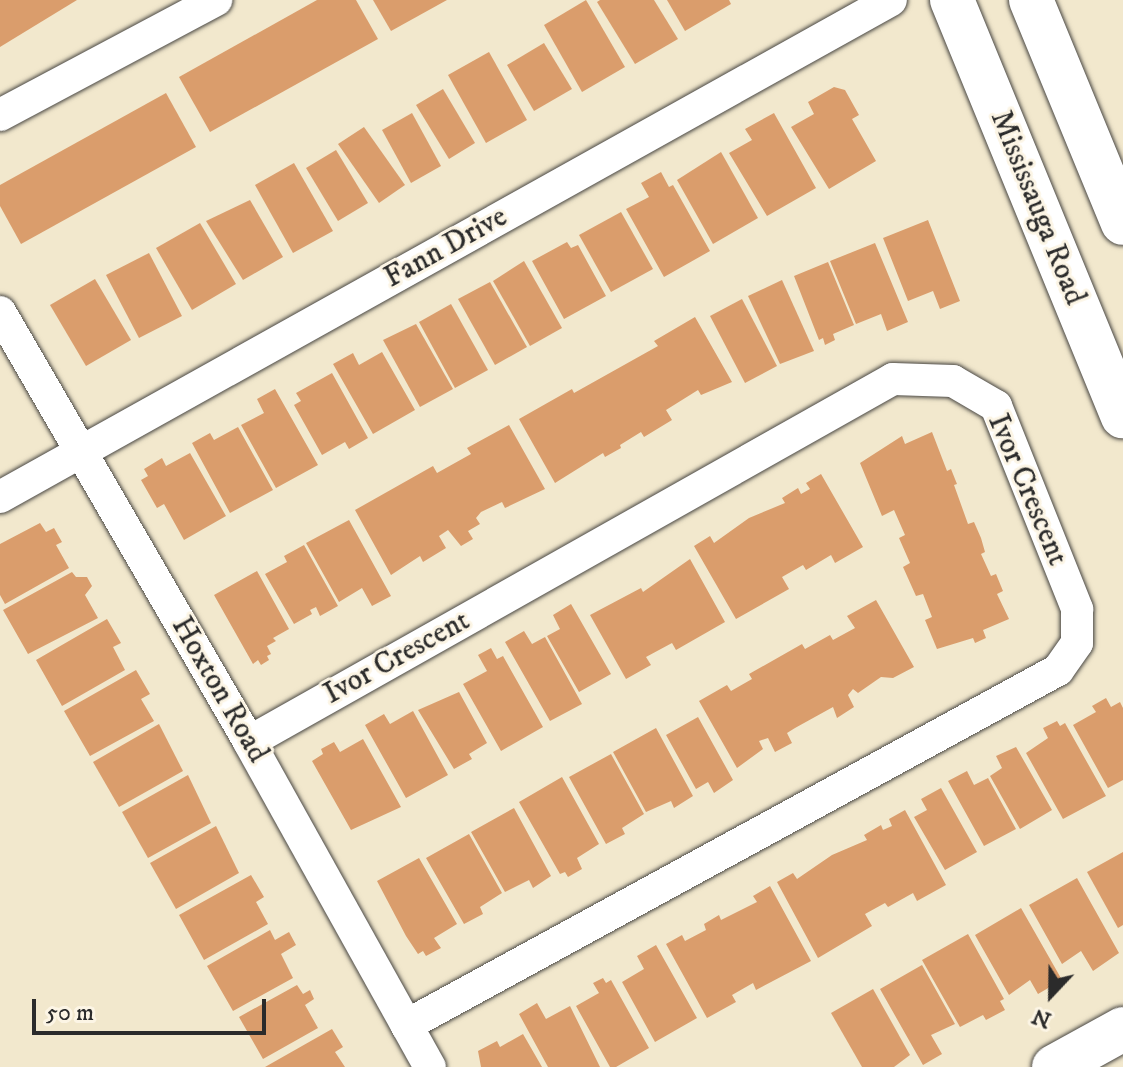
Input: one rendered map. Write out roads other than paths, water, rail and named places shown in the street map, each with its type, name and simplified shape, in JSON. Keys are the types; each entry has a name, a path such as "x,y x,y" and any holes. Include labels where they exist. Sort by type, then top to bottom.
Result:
{"main road":[{"name":"Mississauga Road","path":"952,0 1123,416"},
{"path":"1031,0 1123,223"},
{"path":"1054,1067 1123,1029"}],"street":[{"path":"0,115 216,0"},
{"name":"Fann Drive","path":"0,497 891,0"},
{"name":"Hoxton Road","path":"1,314 249,742 430,1067"},
{"name":"Ivor Crescent","path":"249,742 893,379 953,381 996,406 1077,609 1077,643 1058,670 407,1025"}]}
